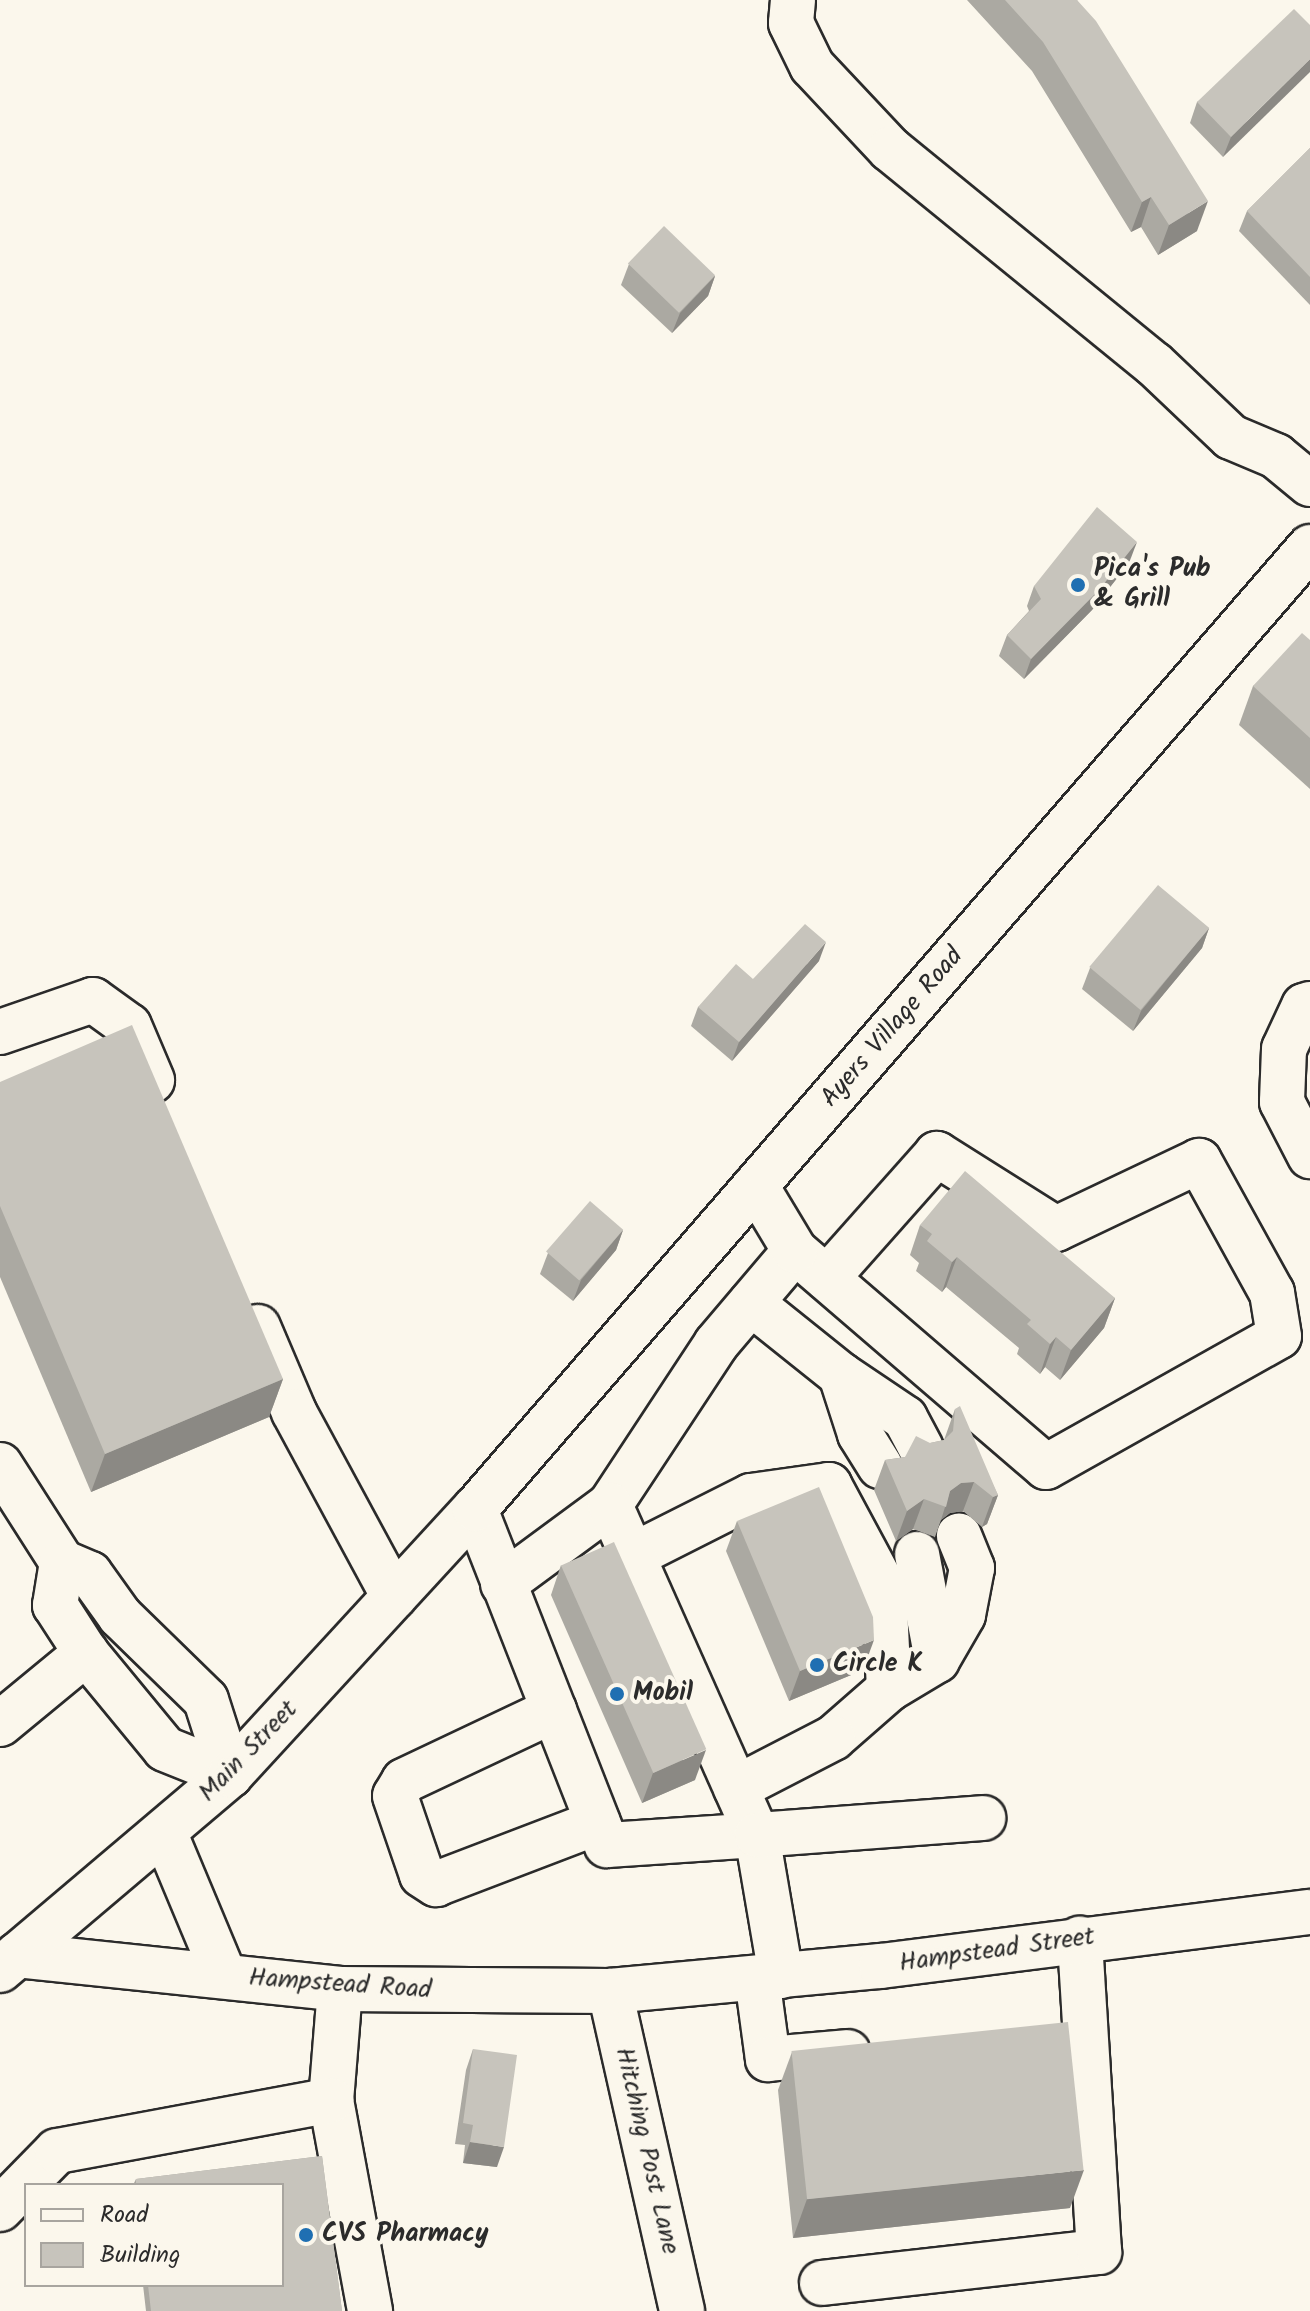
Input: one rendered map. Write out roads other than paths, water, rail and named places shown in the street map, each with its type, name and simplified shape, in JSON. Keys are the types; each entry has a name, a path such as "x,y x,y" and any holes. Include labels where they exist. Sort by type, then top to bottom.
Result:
{"main road":[{"path":"793,0 791,23 812,66 890,149 1154,364 1231,437 1276,456 1310,484"},
{"name":"Ayers Village Road","path":"475,1509 1310,547"},
{"path":"0,1032 93,1000 129,1026 166,1112"},
{"path":"1310,1004 1304,1006 1284,1049 1282,1102 1310,1156"},
{"path":"503,1584 610,1505 716,1344 751,1303 811,1264 937,1154 1056,1229 1199,1161 1272,1293 1279,1336 1046,1467 811,1264 756,1186"},
{"path":"239,1283 294,1412 394,1597"},
{"path":"751,1303 841,1375 905,1418 921,1448"},
{"path":"841,1375 860,1434 880,1466"},
{"path":"0,1465 62,1562 90,1574 120,1616 206,1700 230,1775"},
{"path":"632,1556 751,1496 829,1485 884,1587 889,1689"},
{"path":"610,1505 757,1835 769,1977 768,2059 895,2047"},
{"path":"475,1509 607,1845 983,1818"},
{"name":"Main Street","path":"6,1956 165,1834 230,1775 475,1509"},
{"path":"736,1788 833,1738 889,1689 937,1660 963,1615 972,1568 959,1536"},
{"path":"917,1554 937,1660"},
{"path":"62,1562 55,1605 86,1653 165,1749 230,1775"},
{"path":"0,1724 86,1653"},
{"path":"554,1710 404,1781 395,1796 422,1875 436,1884 598,1822"},
{"path":"165,1834 224,1975"},
{"name":"Hampstead Street","path":"685,1986 1310,1912"},
{"path":"822,2283 1099,2252 1080,1939"},
{"name":"Hampstead Road","path":"6,1956 224,1975 340,1989 610,1991 685,1986"},
{"path":"340,1989 331,2100 370,2311"},
{"name":"Hitching Post Lane","path":"610,1991 682,2311"},
{"path":"1038,2033 1086,2029"},
{"path":"26,2183 57,2151 331,2100"},
{"path":"0,2209 24,2185"}],"place":[{"name":"Pica's Pub & Grill","path":"1078,585"},
{"name":"Circle K","path":"817,1665"},
{"name":"Mobil","path":"617,1694"},
{"name":"CVS Pharmacy","path":"306,2235"}]}
